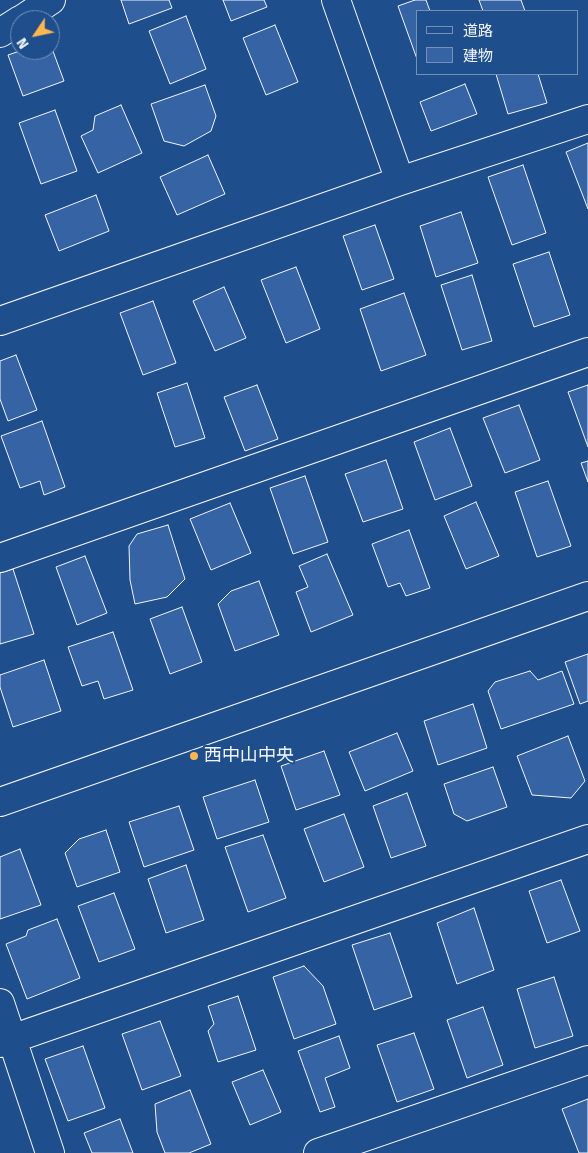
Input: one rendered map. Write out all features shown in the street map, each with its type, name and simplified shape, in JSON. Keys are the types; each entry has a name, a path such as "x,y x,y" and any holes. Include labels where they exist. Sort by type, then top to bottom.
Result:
{"street":[{"path":"36,10 51,0"},
{"path":"336,0 400,181"},
{"path":"0,321 400,181 588,119"},
{"path":"0,558 588,352"},
{"path":"0,802 588,596"},
{"path":"6,1041 588,839"},
{"path":"0,1003 6,1041 50,1153"},
{"path":"318,1153 588,1060"}],"building":[{"path":"121,0 169,0 172,8 129,24"},
{"path":"223,0 264,0 267,7 231,21"},
{"path":"415,0 426,0 430,10 416,10 416,56 398,6"},
{"path":"479,0 521,0 525,10 483,10"},
{"path":"186,16 206,69 170,84 149,31"},
{"path":"275,25 298,82 266,95 243,38"},
{"path":"10,54 10,60 56,60 64,81 23,96 8,55"},
{"path":"496,75 538,75 547,103 508,114"},
{"path":"465,84 477,114 431,131 420,102"},
{"path":"205,85 216,116 211,131 184,146 164,141 151,104"},
{"path":"121,105 142,153 98,173 81,136 93,130 95,116"},
{"path":"55,110 77,171 41,184 19,123"},
{"path":"588,143 588,209 566,152"},
{"path":"208,155 225,194 177,215 160,177"},
{"path":"523,165 546,233 512,245 488,177"},
{"path":"96,195 109,231 59,251 45,215"},
{"path":"461,212 478,263 436,277 420,226"},
{"path":"375,225 394,279 362,290 343,236"},
{"path":"549,252 570,315 534,327 513,264"},
{"path":"296,267 320,329 286,343 261,280"},
{"path":"472,275 492,341 462,350 441,285"},
{"path":"224,287 246,338 215,351 193,301"},
{"path":"404,293 426,355 381,371 360,309"},
{"path":"153,301 176,363 143,375 120,313"},
{"path":"16,355 37,410 8,421 0,399 0,361"},
{"path":"187,383 205,438 175,447 157,393"},
{"path":"257,385 278,439 245,451 224,397"},
{"path":"588,385 588,447 568,392"},
{"path":"519,405 540,460 505,473 483,418"},
{"path":"42,421 65,487 44,495 40,481 20,488 1,436"},
{"path":"450,428 472,486 435,500 414,442"},
{"path":"386,460 403,509 363,522 345,474"},
{"path":"588,461 588,482 581,463"},
{"path":"305,476 328,542 293,554 270,488"},
{"path":"548,481 571,546 537,557 515,492"},
{"path":"476,502 499,556 466,569 444,516"},
{"path":"230,503 251,553 211,570 190,519"},
{"path":"168,525 185,579 167,597 135,604 130,580 129,546 137,534"},
{"path":"409,530 430,588 406,596 400,583 388,587 372,544"},
{"path":"327,554 353,615 311,632 296,592 308,587 299,566"},
{"path":"85,556 107,613 77,625 56,567"},
{"path":"13,569 34,634 0,644 0,573"},
{"path":"259,581 279,635 235,651 218,604 231,591"},
{"path":"182,607 202,662 170,674 150,619"},
{"path":"113,632 133,690 104,699 98,681 82,686 68,647"},
{"path":"588,654 588,701 580,704 565,662"},
{"path":"44,660 61,711 13,727 0,687 0,675"},
{"path":"530,671 538,680 562,671 574,704 501,729 488,691 495,682"},
{"path":"473,704 487,748 438,765 424,721"},
{"path":"397,733 413,771 365,791 349,752"},
{"path":"568,736 585,781 571,798 532,795 517,756"},
{"path":"324,751 340,795 296,810 281,766"},
{"path":"493,767 507,807 467,821 454,814 444,784"},
{"path":"255,780 269,822 217,839 203,797"},
{"path":"407,793 426,846 391,858 373,806"},
{"path":"179,806 194,850 144,867 129,822"},
{"path":"344,814 364,867 324,882 304,829"},
{"path":"106,830 120,872 77,887 65,853 79,839"},
{"path":"263,835 286,898 248,912 225,847"},
{"path":"20,849 41,905 0,919 0,857"},
{"path":"186,865 204,920 166,933 148,879"},
{"path":"561,880 580,931 547,943 529,891"},
{"path":"114,893 135,949 99,962 78,906"},
{"path":"474,908 494,970 457,984 437,923"},
{"path":"57,919 80,978 27,999 6,944 26,936 28,930"},
{"path":"390,933 412,997 374,1010 352,945"},
{"path":"304,966 323,986 336,1024 294,1039 273,977"},
{"path":"554,977 573,1036 535,1048 517,989"},
{"path":"238,996 256,1050 218,1062 208,1031 214,1024 208,1006"},
{"path":"483,1007 503,1065 467,1078 447,1020"},
{"path":"160,1021 181,1076 142,1090 122,1034"},
{"path":"414,1033 434,1089 397,1102 377,1045"},
{"path":"339,1036 350,1068 325,1078 335,1107 320,1112 298,1051"},
{"path":"83,1046 105,1108 68,1121 45,1059"},
{"path":"263,1070 281,1112 250,1125 232,1082"},
{"path":"190,1090 211,1144 189,1153 165,1153 157,1132 155,1104"},
{"path":"588,1099 588,1153 579,1153 562,1109"},
{"path":"120,1119 133,1153 92,1153 84,1133"}],"place":[{"name":"西中山中央","path":"194,756"}]}
